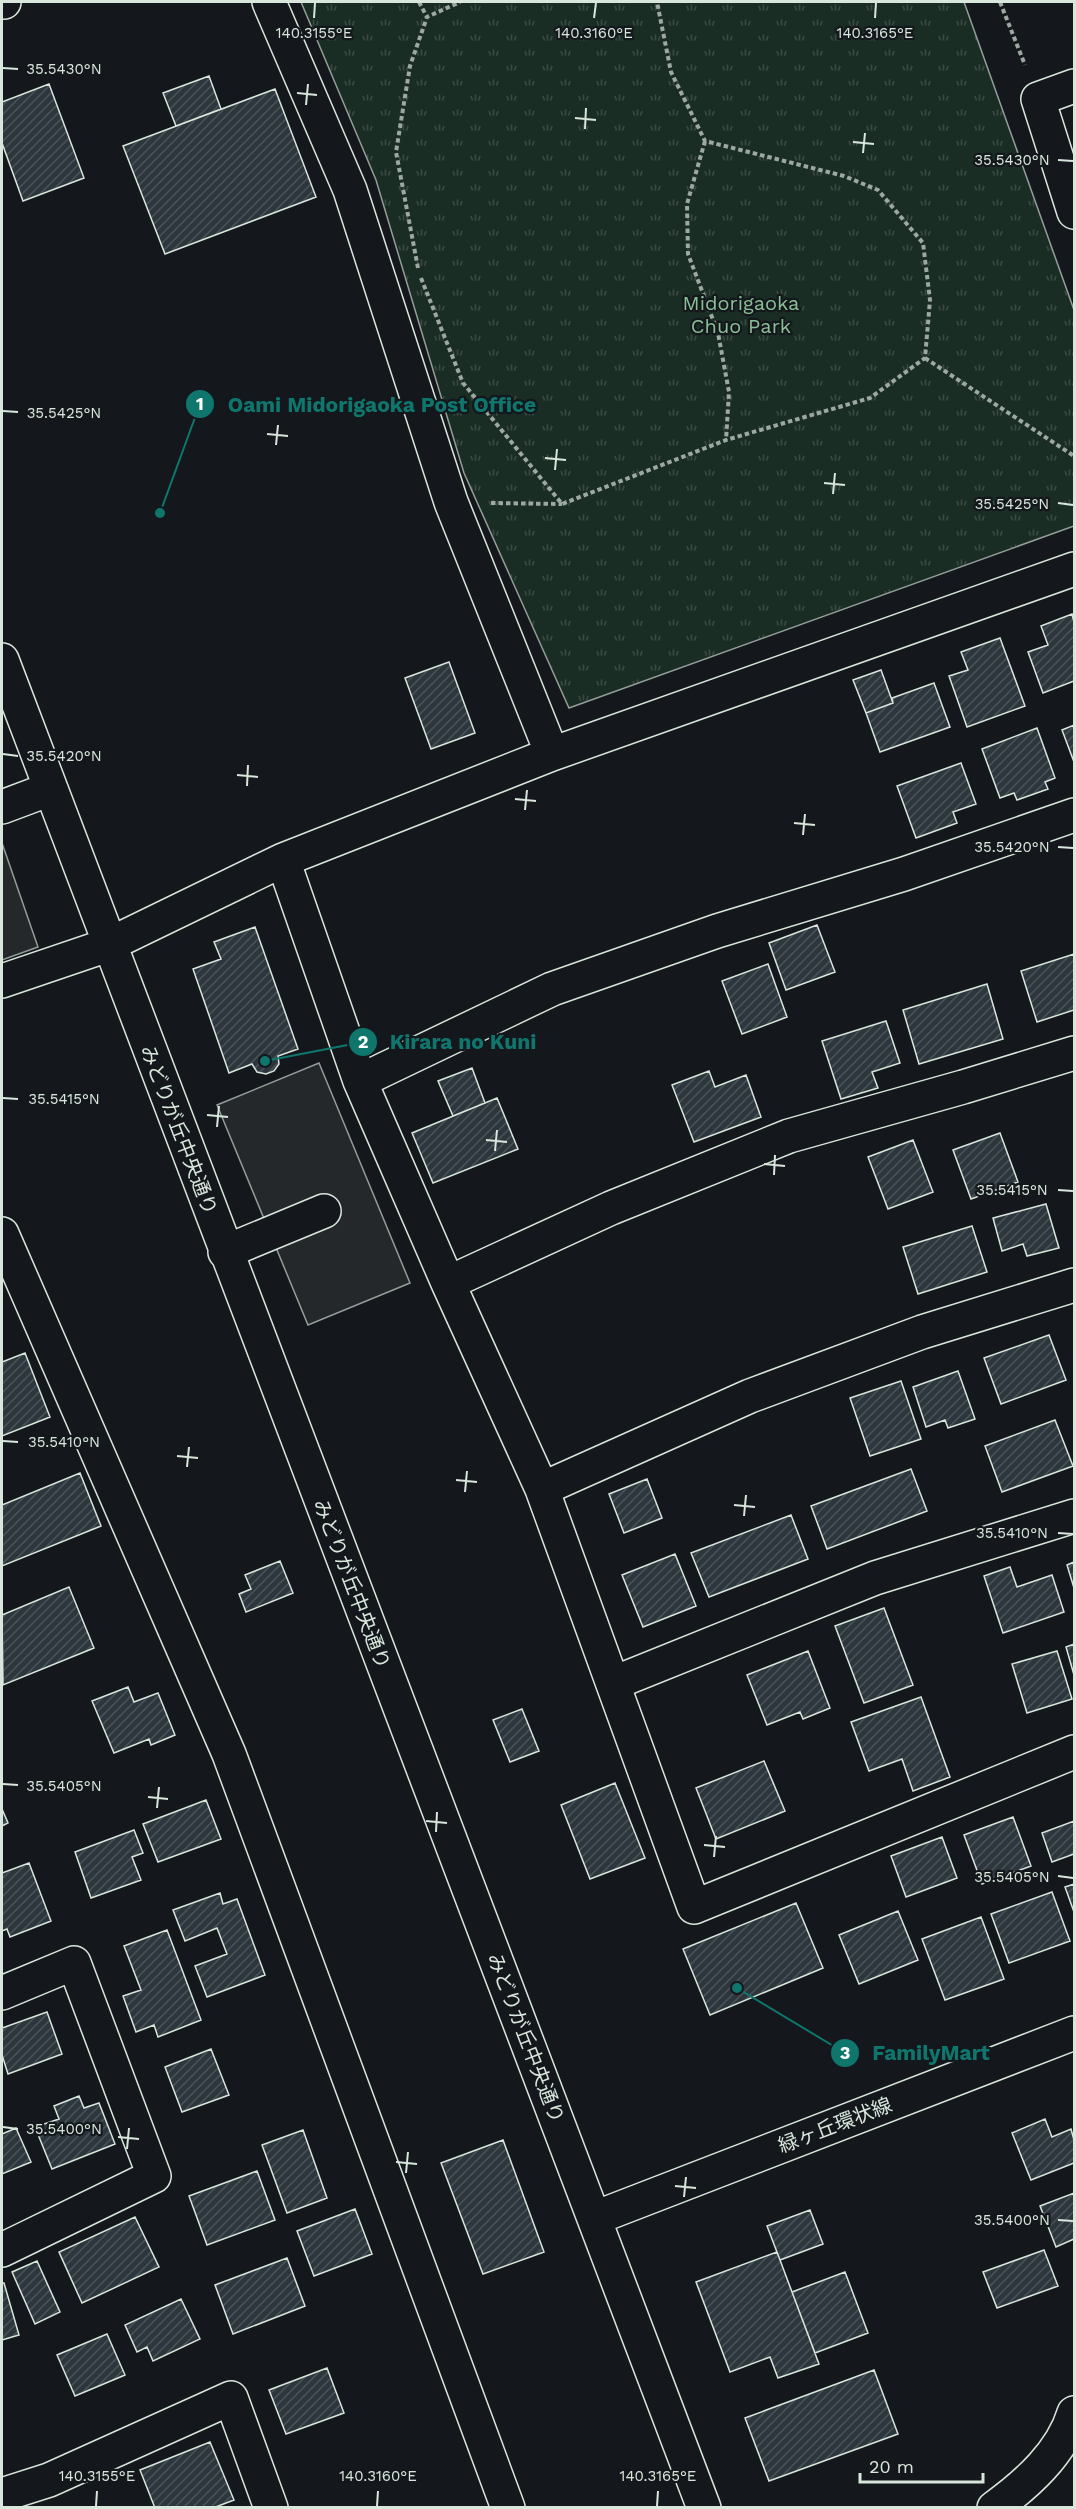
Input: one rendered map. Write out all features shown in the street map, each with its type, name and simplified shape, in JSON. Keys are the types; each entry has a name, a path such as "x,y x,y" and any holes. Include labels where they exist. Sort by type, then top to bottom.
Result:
{"street":[{"path":"269,2 350,190 451,502 552,754"},
{"path":"1074,86 1038,99 1074,212"},
{"path":"2,981 108,945 283,860 552,754 1074,569"},
{"name":"みどりが丘中央通り","path":"2,660 108,945 704,2508"},
{"path":"2,807 50,789"},
{"path":"360,1081 552,989 717,931 904,874 1074,815"},
{"path":"283,860 360,1081 448,1283 542,1489 694,1907 1074,1752"},
{"path":"448,1283 611,1208 789,1136 963,1088 1074,1053"},
{"path":"225,1252 324,1211"},
{"path":"2,1234 229,1754 508,2508"},
{"path":"542,1489 750,1396 922,1332 1074,1285"},
{"path":"614,1683 875,1578 1074,1516"},
{"path":"2,1993 74,1963 154,2176 2,2250"},
{"name":"緑ヶ丘環状線","path":"595,2218 1074,2033"},
{"path":"2,2495 50,2480 231,2398 270,2508"},
{"path":"994,2508 1026,2485 1069,2431 1074,2414"}],"path":[{"path":"419,2 427,17 411,66 396,152 418,270 463,383 562,504"},
{"path":"427,17 460,2"},
{"path":"657,2 672,72 705,141 687,204 688,254 718,333 729,392 726,440"},
{"path":"1000,2 1038,99"},
{"path":"451,502 562,504 726,440 870,398 925,358 930,300 923,243 878,190 844,176 705,141"},
{"path":"925,358 1074,456"}],"green space":[{"name":"Midorigaoka Chuo Park","path":"301,2 964,2 1074,310 1074,526 569,708 464,473 376,180"}],"shaded area":[{"path":"2,843 38,947 2,960"},
{"path":"319,1063 410,1283 308,1325 217,1105"}],"building":[{"path":"209,76 221,109 176,126 163,93"},
{"path":"49,84 84,178 23,201 2,143 2,102"},
{"path":"275,89 316,197 165,254 123,146"},
{"path":"1072,614 1074,681 1043,693 1028,652 1048,645 1041,626"},
{"path":"1000,638 1025,706 967,727 949,676 968,670 961,652"},
{"path":"449,662 475,733 431,749 405,678"},
{"path":"881,670 893,703 866,713 853,680"},
{"path":"934,683 950,727 880,752 866,713 893,703 892,698"},
{"path":"1074,725 1074,762 1062,730"},
{"path":"1037,728 1055,778 1045,782 1048,789 1017,800 1014,793 1000,798 982,749"},
{"path":"961,763 976,804 953,812 957,823 916,838 897,786"},
{"path":"817,925 835,972 786,990 769,943"},
{"path":"255,927 298,1049 278,1056 279,1064 274,1071 266,1074 257,1072 252,1064 229,1073 193,969 221,959 214,942"},
{"path":"1074,954 1074,1010 1037,1022 1021,971"},
{"path":"768,964 787,1017 742,1034 722,981"},
{"path":"987,984 1003,1039 919,1064 903,1010"},
{"path":"886,1021 900,1063 872,1072 878,1088 841,1099 822,1041"},
{"path":"472,1068 485,1103 453,1116 438,1081"},
{"path":"709,1071 715,1087 746,1075 761,1117 694,1142 672,1085"},
{"path":"497,1098 518,1149 433,1183 412,1133"},
{"path":"1000,1133 1018,1182 971,1199 953,1150"},
{"path":"913,1140 933,1192 888,1209 868,1157"},
{"path":"1046,1204 1059,1248 1027,1256 1023,1244 1002,1251 993,1218"},
{"path":"972,1226 987,1272 918,1294 903,1247"},
{"path":"1049,1335 1066,1380 1001,1404 984,1358"},
{"path":"25,1353 50,1417 2,1436 2,1362"},
{"path":"958,1371 975,1419 948,1428 945,1420 926,1427 913,1387"},
{"path":"901,1381 921,1439 870,1456 850,1398"},
{"path":"1055,1420 1073,1466 1002,1492 985,1446"},
{"path":"911,1469 927,1511 827,1549 811,1506"},
{"path":"80,1473 101,1526 2,1566 2,1505"},
{"path":"647,1479 662,1518 624,1533 609,1494"},
{"path":"791,1515 808,1559 709,1597 691,1553"},
{"path":"675,1554 696,1606 643,1627 622,1575"},
{"path":"280,1561 293,1593 246,1612 239,1594 251,1589 245,1575"},
{"path":"1074,1562 1074,1588 1067,1565"},
{"path":"1010,1567 1017,1587 1052,1575 1064,1612 1003,1633 984,1576"},
{"path":"69,1587 94,1648 3,1685 2,1615"},
{"path":"884,1608 913,1685 864,1703 835,1626"},
{"path":"1074,1644 1074,1675 1066,1647"},
{"path":"808,1651 830,1708 803,1719 800,1712 767,1725 747,1675"},
{"path":"1057,1651 1072,1699 1027,1713 1012,1664"},
{"path":"128,1687 134,1702 158,1693 175,1735 151,1745 149,1739 114,1753 92,1701"},
{"path":"921,1697 950,1777 913,1791 902,1759 869,1771 851,1722"},
{"path":"522,1709 539,1751 510,1762 493,1720"},
{"path":"764,1761 785,1811 716,1839 696,1788"},
{"path":"615,1783 645,1858 590,1879 561,1805"},
{"path":"206,1800 221,1839 158,1862 143,1824"},
{"path":"2,1809 8,1823 2,1826"},
{"path":"1013,1817 1031,1866 982,1884 964,1835"},
{"path":"1074,1821 1074,1854 1052,1862 1042,1833"},
{"path":"134,1830 143,1853 132,1857 141,1880 91,1898 75,1852"},
{"path":"942,1837 957,1878 906,1897 891,1856"},
{"path":"29,1863 51,1921 10,1937 7,1929 2,1931 2,1873"},
{"path":"1074,1884 1074,1912 1065,1887"},
{"path":"1052,1892 1070,1941 1009,1963 991,1914"},
{"path":"220,1893 223,1904 237,1899 265,1975 207,1997 195,1966 227,1954 217,1928 185,1941 173,1910"},
{"path":"796,1903 823,1968 710,2015 683,1949"},
{"path":"898,1911 918,1960 859,1984 839,1935"},
{"path":"981,1917 1004,1979 945,2000 922,1939"},
{"path":"167,1930 201,2020 158,2037 154,2025 136,2032 123,1996 141,1990 124,1946"},
{"path":"47,2012 62,2054 8,2074 2,2055 2,2028"},
{"path":"211,2049 229,2095 182,2112 165,2067"},
{"path":"79,2096 84,2108 99,2103 115,2144 52,2169 35,2127 59,2119 54,2106"},
{"path":"1045,2119 1052,2137 1071,2129 1074,2140 1074,2163 1031,2180 1012,2133"},
{"path":"16,2128 31,2162 2,2174 2,2134"},
{"path":"303,2130 327,2198 287,2213 262,2145"},
{"path":"503,2140 544,2252 483,2274 441,2163"},
{"path":"257,2171 275,2220 207,2245 189,2196"},
{"path":"1074,2193 1074,2239 1056,2247 1040,2206"},
{"path":"355,2209 372,2254 314,2276 297,2231"},
{"path":"810,2210 823,2244 780,2260 767,2226"},
{"path":"135,2217 159,2267 82,2303 59,2252"},
{"path":"1044,2250 1058,2286 997,2308 983,2272"},
{"path":"777,2252 819,2364 778,2378 770,2357 730,2372 696,2282"},
{"path":"287,2258 305,2306 233,2334 215,2285"},
{"path":"37,2261 60,2312 35,2324 12,2272"},
{"path":"845,2272 868,2333 815,2353 792,2292"},
{"path":"2,2283 4,2283 19,2335 2,2340"},
{"path":"181,2299 200,2339 153,2361 147,2347 137,2352 125,2325"},
{"path":"107,2334 125,2375 75,2396 57,2355"},
{"path":"327,2368 344,2413 286,2434 269,2390"},
{"path":"874,2370 898,2434 769,2481 745,2418"},
{"path":"210,2442 234,2500 213,2508 155,2508 140,2470"}],"place":[{"name":"Oami Midorigaoka Post Office","path":"160,513"},
{"name":"Kirara no Kuni","path":"265,1061"},
{"name":"FamilyMart","path":"737,1988"}]}
